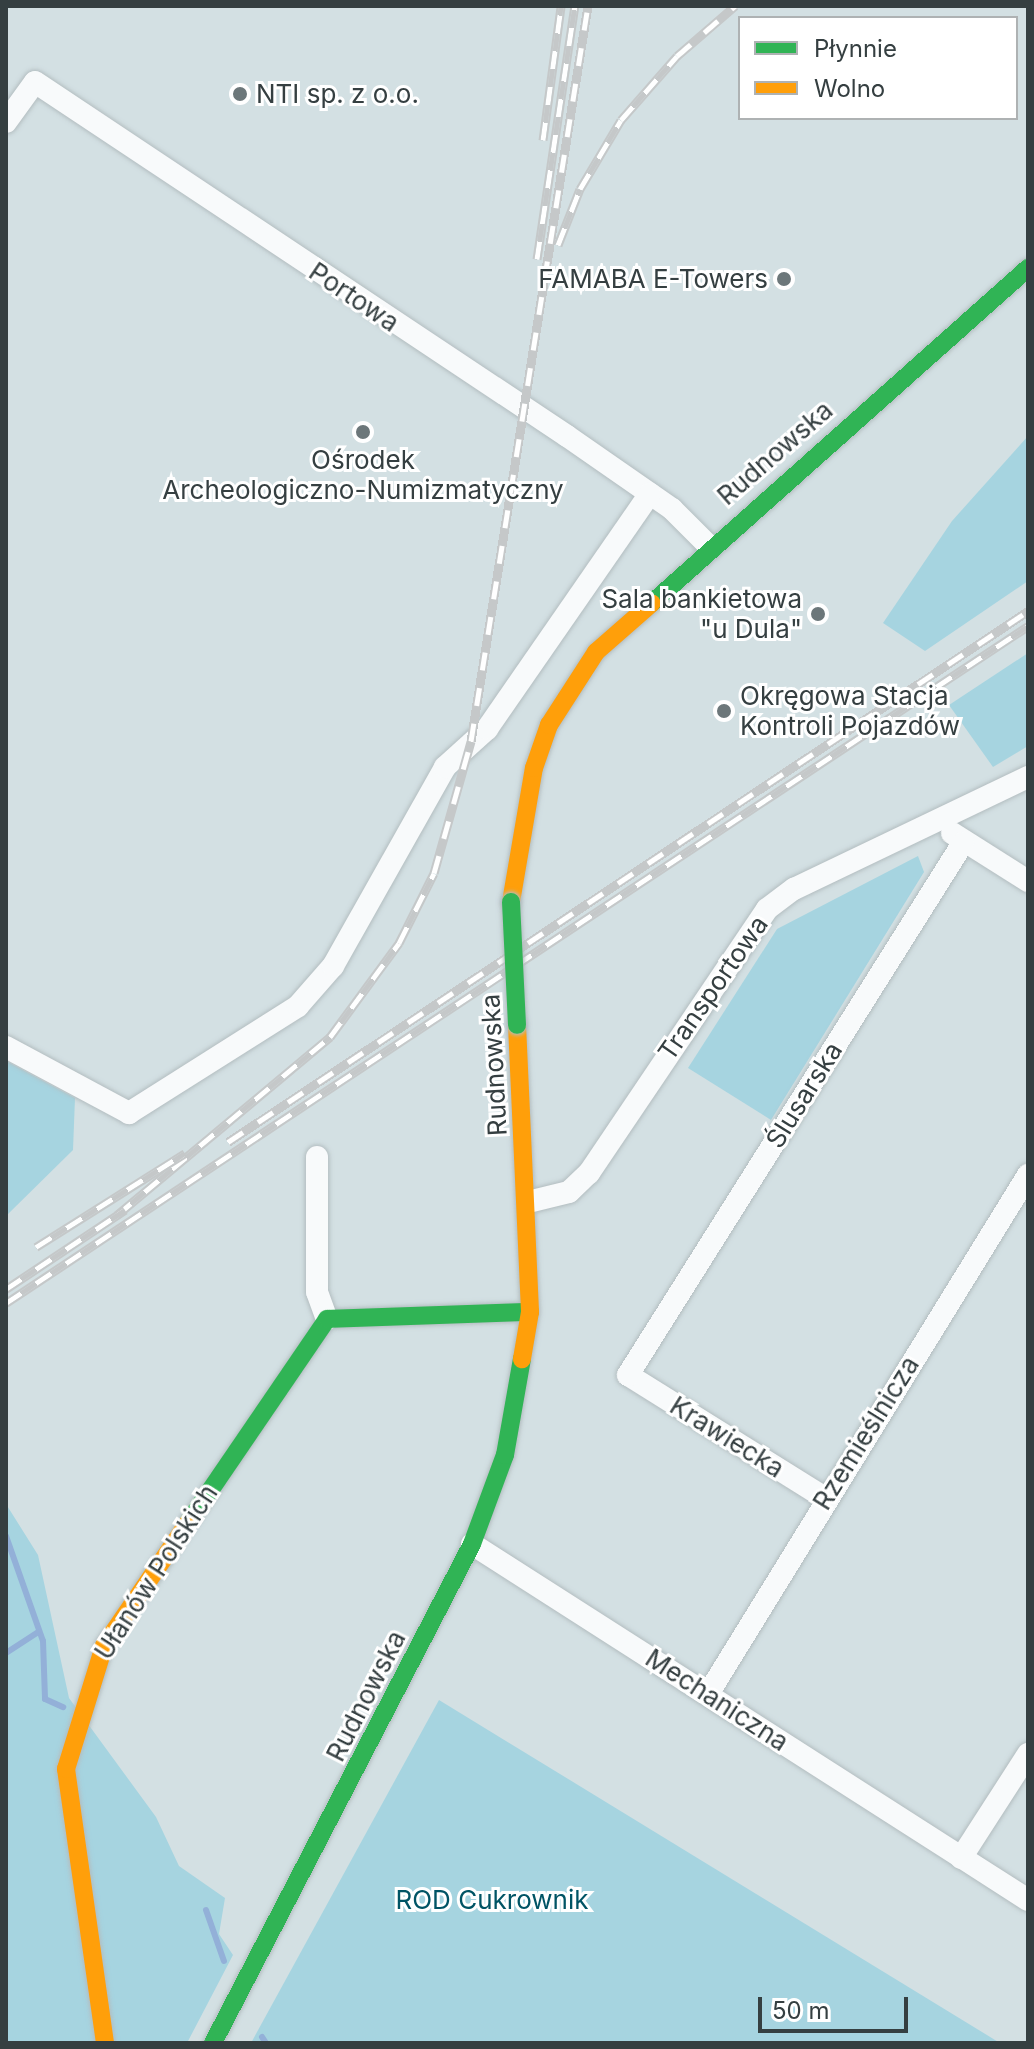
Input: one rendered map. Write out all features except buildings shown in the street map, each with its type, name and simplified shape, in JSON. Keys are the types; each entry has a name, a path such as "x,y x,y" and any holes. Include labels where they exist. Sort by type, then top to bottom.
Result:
{"main road":[{"name":"Rudnowska","path":"213,2043 237,2008 472,1544 505,1455 530,1312 528,1202 511,902 521,812 549,725 596,652 709,546 1028,268"},
{"path":"327,1319 530,1312"},
{"name":"Ułanów Polskich","path":"105,2043 69,1811 66,1769 78,1713 104,1646 327,1319"},
{"name":"Rudnowska","path":"226,2043 237,2008"}],"street":[{"name":"Portowa","path":"6,122 35,82 650,494 709,546"},
{"path":"6,1047 129,1113 298,1006 333,966 445,767 487,729 650,494"},
{"name":"Transportowa","path":"528,1202 569,1192 589,1173 744,933 767,909 794,889 1028,777"},
{"path":"939,822 963,843 1028,881"},
{"name":"Ślusarska","path":"628,1375 963,843"},
{"path":"317,1157 317,1292 327,1319"},
{"name":"Rzemieślnicza","path":"708,1694 825,1498 1028,1175"},
{"name":"Krawiecka","path":"628,1375 825,1498"},
{"name":"Mechaniczna","path":"472,1544 1028,1900"},
{"path":"961,1858 1028,1754"}],"green space":[{"path":"1028,436 1028,581 925,651 883,623 952,521"},
{"path":"1028,653 1028,746 993,767 949,705"},
{"path":"918,856 924,872 771,1120 688,1068 777,929"},
{"path":"6,1061 75,1098 73,1150 6,1216"},
{"path":"6,1504 38,1555 69,1698 156,1817 179,1866 225,1898 219,1934 233,1955 187,2043 6,2043"},
{"name":"ROD Cukrownik","path":"439,1700 1000,2043 251,2043"}],"waterway":[{"path":"6,1536 43,1641 45,1699 63,1707"},
{"path":"6,1653 38,1632"},
{"path":"206,1910 224,1961"},
{"path":"262,2037 266,2043"}],"railway":[{"path":"543,140 561,6"},
{"path":"537,259 575,6"},
{"path":"117,1215 330,1037 399,943 434,873 471,741 588,6"},
{"path":"558,245 580,189 621,120 677,56 735,6"},
{"path":"228,1142 1028,611"},
{"path":"6,1303 1028,626"},
{"path":"36,1247 185,1153"},
{"path":"6,1289 125,1210"}],"traffic: fast":[{"path":"652,603 1028,268"},
{"path":"511,902 517,1025"},
{"path":"188,1523 327,1319 530,1312"},
{"path":"213,2043 472,1544 505,1455 522,1359"}],"traffic: slow":[{"path":"511,902 534,768 549,725 596,652 652,603"},
{"path":"517,1025 530,1312 522,1359"},
{"path":"105,2043 66,1769 104,1646 188,1523"}],"place":[{"name":"NTI sp. z o.o.","path":"240,94"},
{"name":"FAMABA E-Towers","path":"784,279"},
{"name":"Ośrodek Archeologiczno-Numizmatyczny","path":"363,432"},
{"name":"Sala bankietowa \"u Dula\"","path":"818,614"},
{"name":"Okręgowa Stacja Kontroli Pojazdów","path":"724,711"}]}
